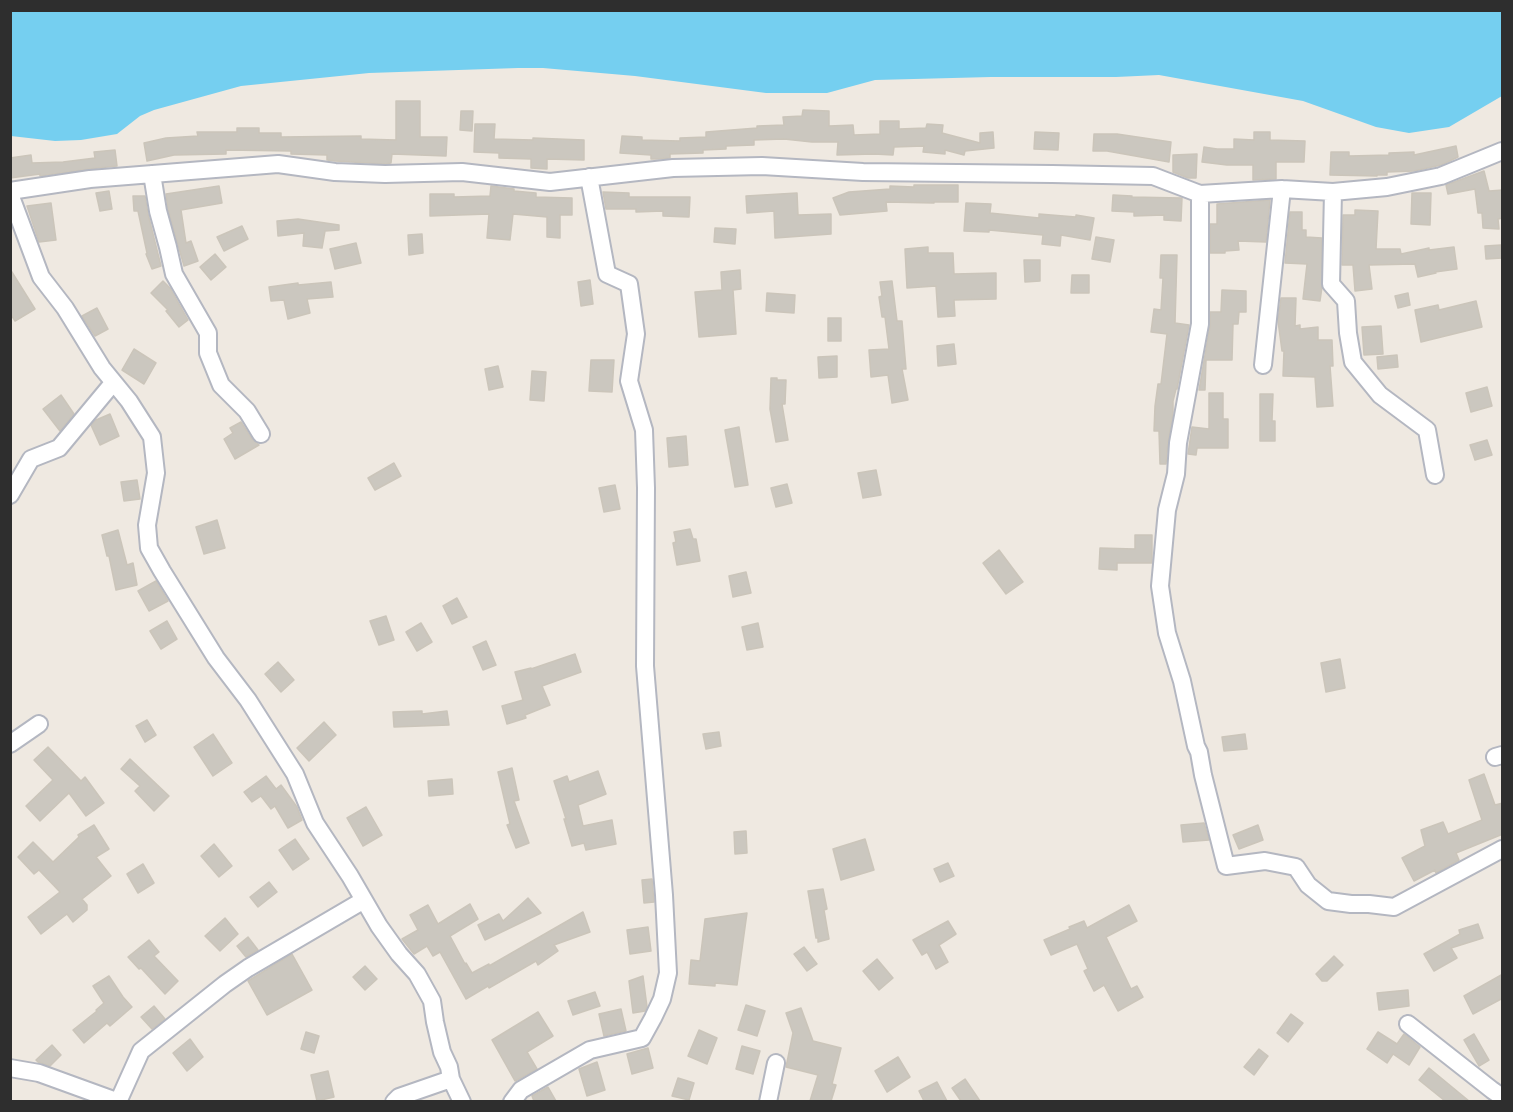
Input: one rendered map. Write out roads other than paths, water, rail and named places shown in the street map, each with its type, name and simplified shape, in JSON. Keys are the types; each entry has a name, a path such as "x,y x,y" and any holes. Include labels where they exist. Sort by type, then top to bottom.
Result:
{"street":[{"path":"462,1101 442,1053 432,1001 417,974 379,926 315,823 296,774 248,700 216,658 149,548 147,525 156,473 152,437 129,401 102,368 65,308 41,278 10,192 90,179 278,164 335,172 385,174 462,172 550,182 673,168 762,166 862,172 1153,176 1200,194 1282,189 1333,192 1387,187 1441,176 1503,151"},
{"path":"152,174 158,211 174,274 208,333 208,353 221,385 248,411 261,434"},
{"path":"512,1101 521,1090 590,1050 642,1038 662,999 668,973 664,895 645,666 644,430 629,381 636,334 629,284 606,274 590,177"},
{"path":"1263,365 1282,189"},
{"path":"1333,192 1331,284 1346,301 1353,362 1380,394 1427,430 1435,475"},
{"path":"1200,194 1200,324 1178,443 1176,474 1167,510 1160,593 1167,633 1182,681 1226,866 1265,861 1296,867 1308,885 1328,901 1394,907 1503,849"},
{"path":"10,495 31,459 59,448 113,382"},
{"path":"10,744 39,724"},
{"path":"10,1068 39,1073 119,1101 141,1051 248,968 364,900"},
{"path":"1408,1024 1503,1097"},
{"path":"768,1101 776,1063"},
{"path":"394,1101 399,1097 451,1078"}],"water":[{"path":"10,11 1502,11 1502,96 1449,127 1409,133 1376,127 1303,101 1159,75 875,80 827,93 766,93 635,76 518,68 369,73 241,86 154,110 140,116 117,134 81,140 55,141 11,136"}]}
